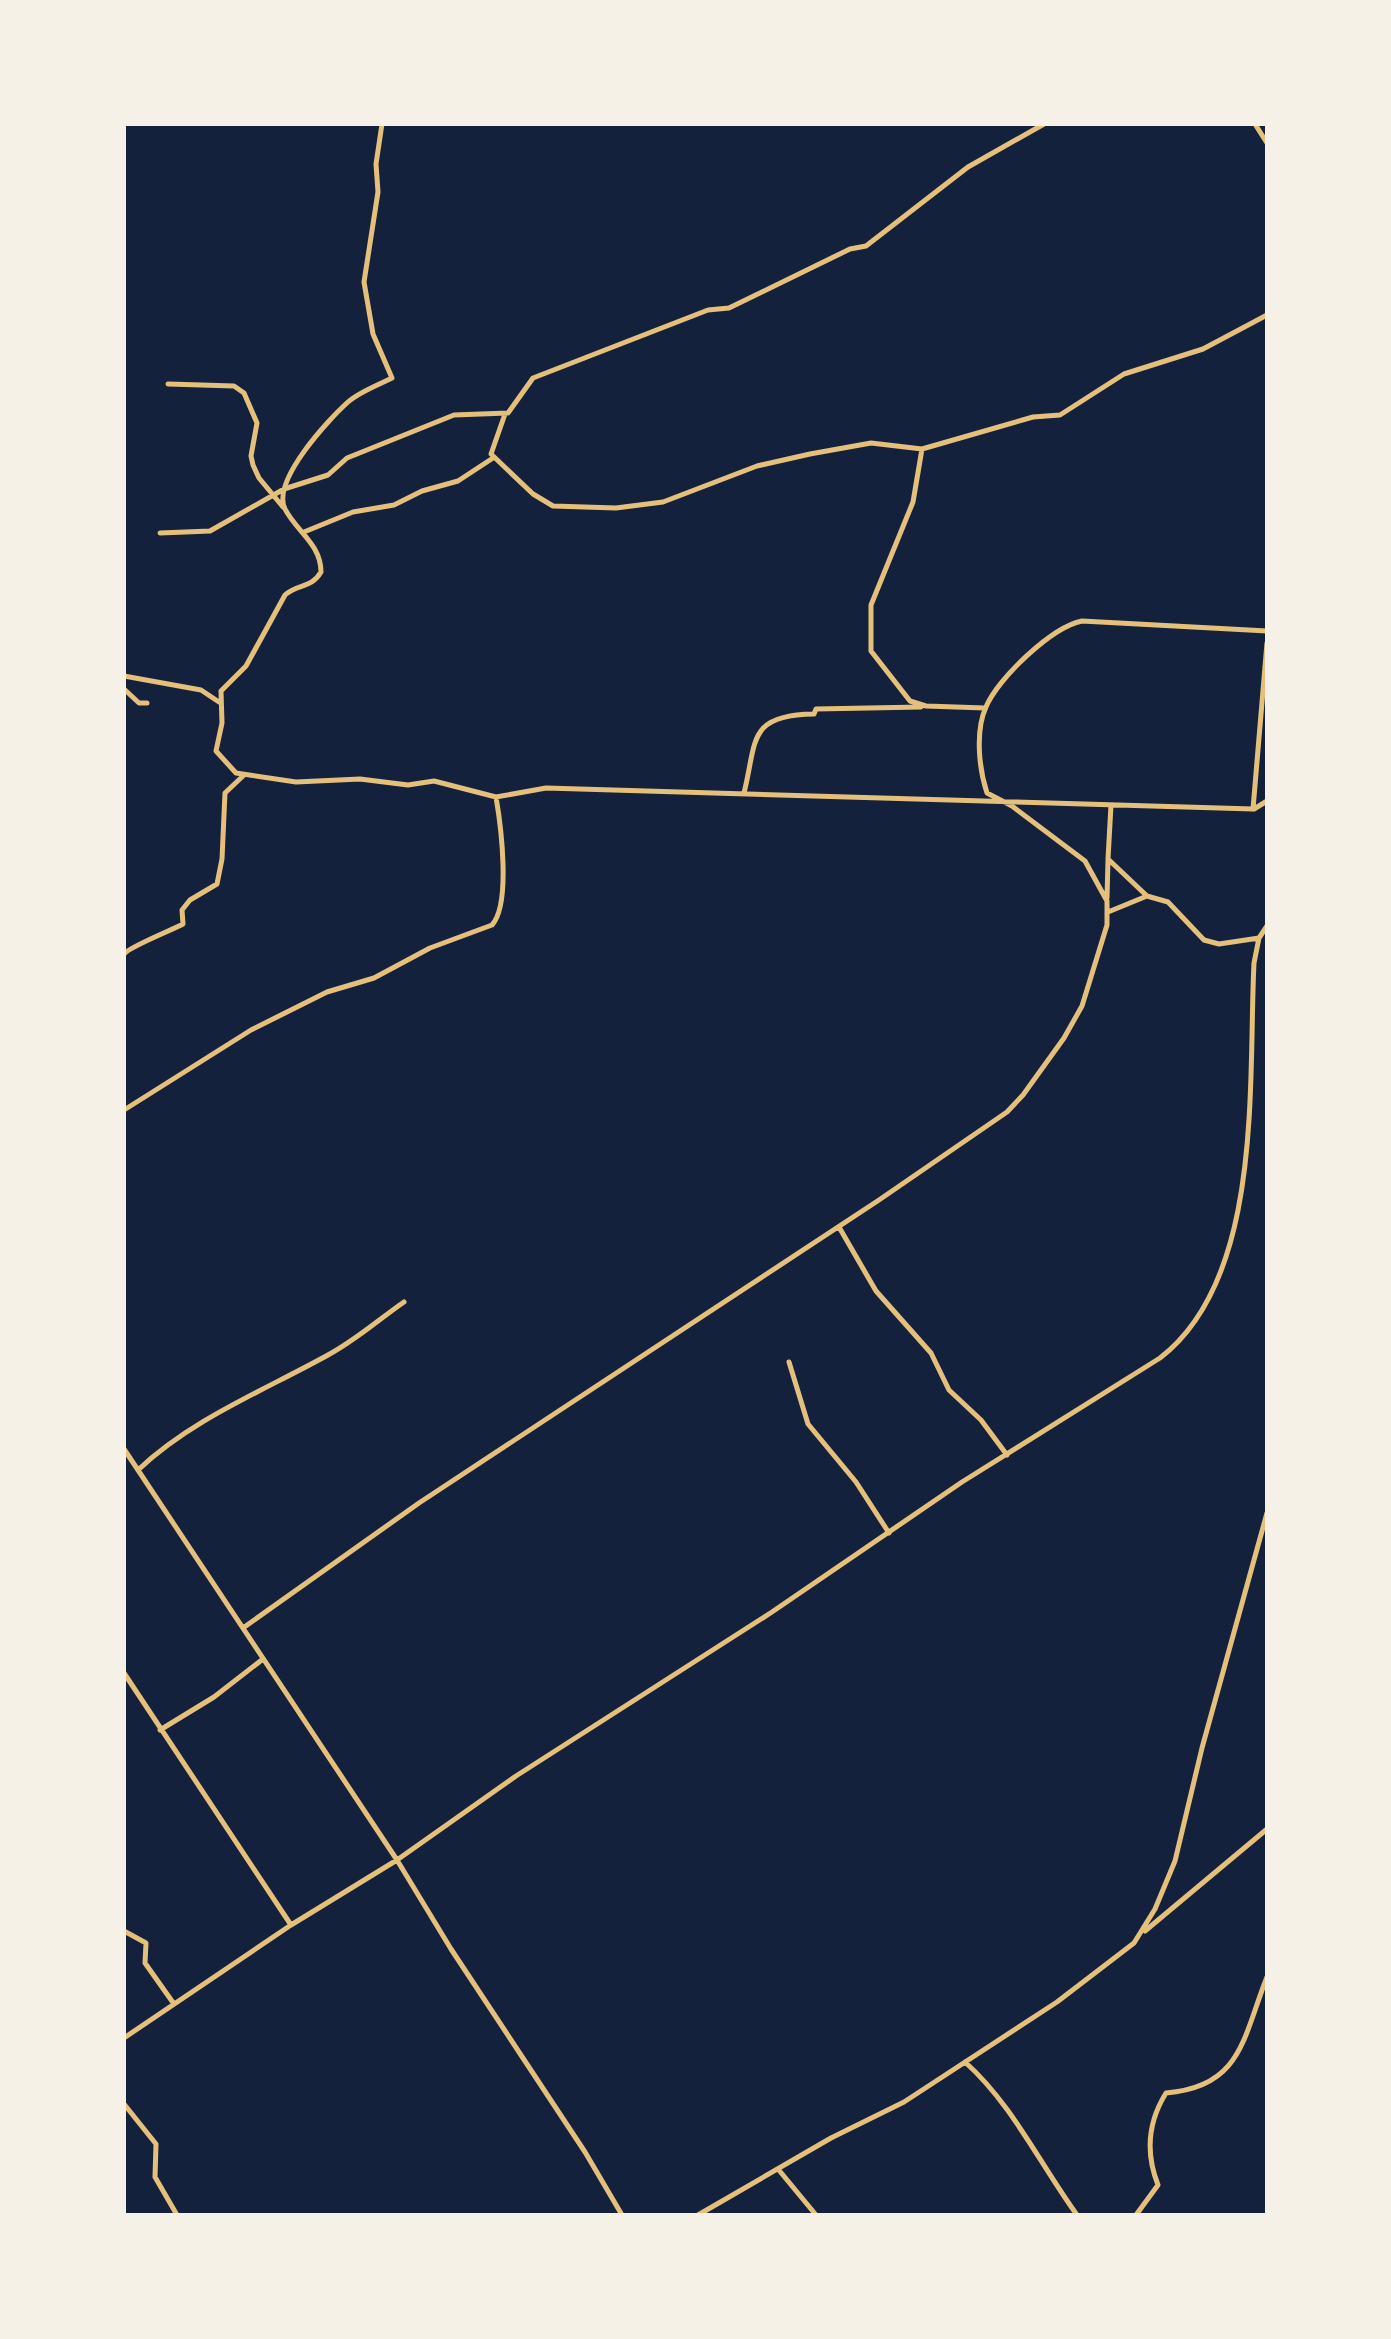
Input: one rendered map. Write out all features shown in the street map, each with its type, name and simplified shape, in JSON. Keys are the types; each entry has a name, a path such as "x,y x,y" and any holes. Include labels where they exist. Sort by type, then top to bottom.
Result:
{"street":[{"path":"286,511 282,500 284,489 297,462 323,426 349,400 392,378 373,334 364,282 378,192 376,164 382,124"},
{"path":"1044,124 968,167 866,246 850,249 729,308 708,310 533,378 505,414 491,449 494,458 533,494 553,506 616,508 663,502 757,466 833,449 871,443 922,449 1033,417 1060,415 1124,374 1203,349 1267,315"},
{"path":"1255,124 1267,143"},
{"path":"168,384 234,386 244,393 257,423 251,456 253,465 319,556 321,572 308,587 291,589 285,595 268,630 242,671 221,691 222,723 216,751 223,763 236,773 296,782 360,779 408,785 434,781 496,797 546,788 1253,809 1267,801"},
{"path":"160,533 210,531 273,494 328,475 347,458 454,415 473,412 505,414"},
{"path":"922,449 913,502 871,605 871,651 910,701 926,706"},
{"path":"304,532 353,512 394,505 422,491 458,481 494,458"},
{"path":"1107,901 1101,883 1085,861 1012,806 987,793 982,778 985,708 1019,665 1067,624 1082,621 1267,631"},
{"path":"1253,809 1267,643"},
{"path":"124,676 201,690 219,702"},
{"path":"124,689 139,703 147,703"},
{"path":"744,793 753,743 761,726 769,721 814,714 816,709 985,708"},
{"path":"124,954 129,948 146,944 183,924 182,910 190,900 217,884 222,859 220,838 225,793 245,774"},
{"path":"124,1110 231,1042 327,992 374,978 430,948 492,925 503,906 502,833 496,797"},
{"path":"243,1628 419,1503 839,1227 1007,1112 1023,1095 1082,1006 1108,912 1111,805"},
{"path":"1108,859 1147,896 1168,902 1204,940 1219,944 1259,938"},
{"path":"1108,912 1147,896"},
{"path":"124,2038 291,1925 397,1860 516,1776 1160,1358 1186,1336 1204,1311 1222,1268 1236,1217 1245,1135 1254,963 1259,938 1266,929"},
{"path":"839,1227 876,1291 931,1353 949,1390 981,1420 1007,1455"},
{"path":"138,1470 161,1449 222,1410 330,1354 373,1327 404,1302"},
{"path":"789,1362 808,1424 856,1482 889,1533"},
{"path":"124,1449 397,1860 451,1949 585,2152 622,2215"},
{"path":"1140,1935 1175,1861 1202,1748 1267,1513"},
{"path":"160,1730 214,1697 263,1659"},
{"path":"124,1673 291,1925"},
{"path":"698,2215 831,2138 896,2107 1057,2002 1124,1952 1140,1935 1267,1829"},
{"path":"124,1931 146,1943 145,1963 174,2004"},
{"path":"1136,2215 1158,2185 1151,2156 1150,2131 1154,2112 1166,2093 1195,2091 1230,2067 1267,1977"},
{"path":"965,2062 997,2094 1077,2215"},
{"path":"124,2104 156,2144 155,2177 177,2215"},
{"path":"778,2169 816,2215"}]}
